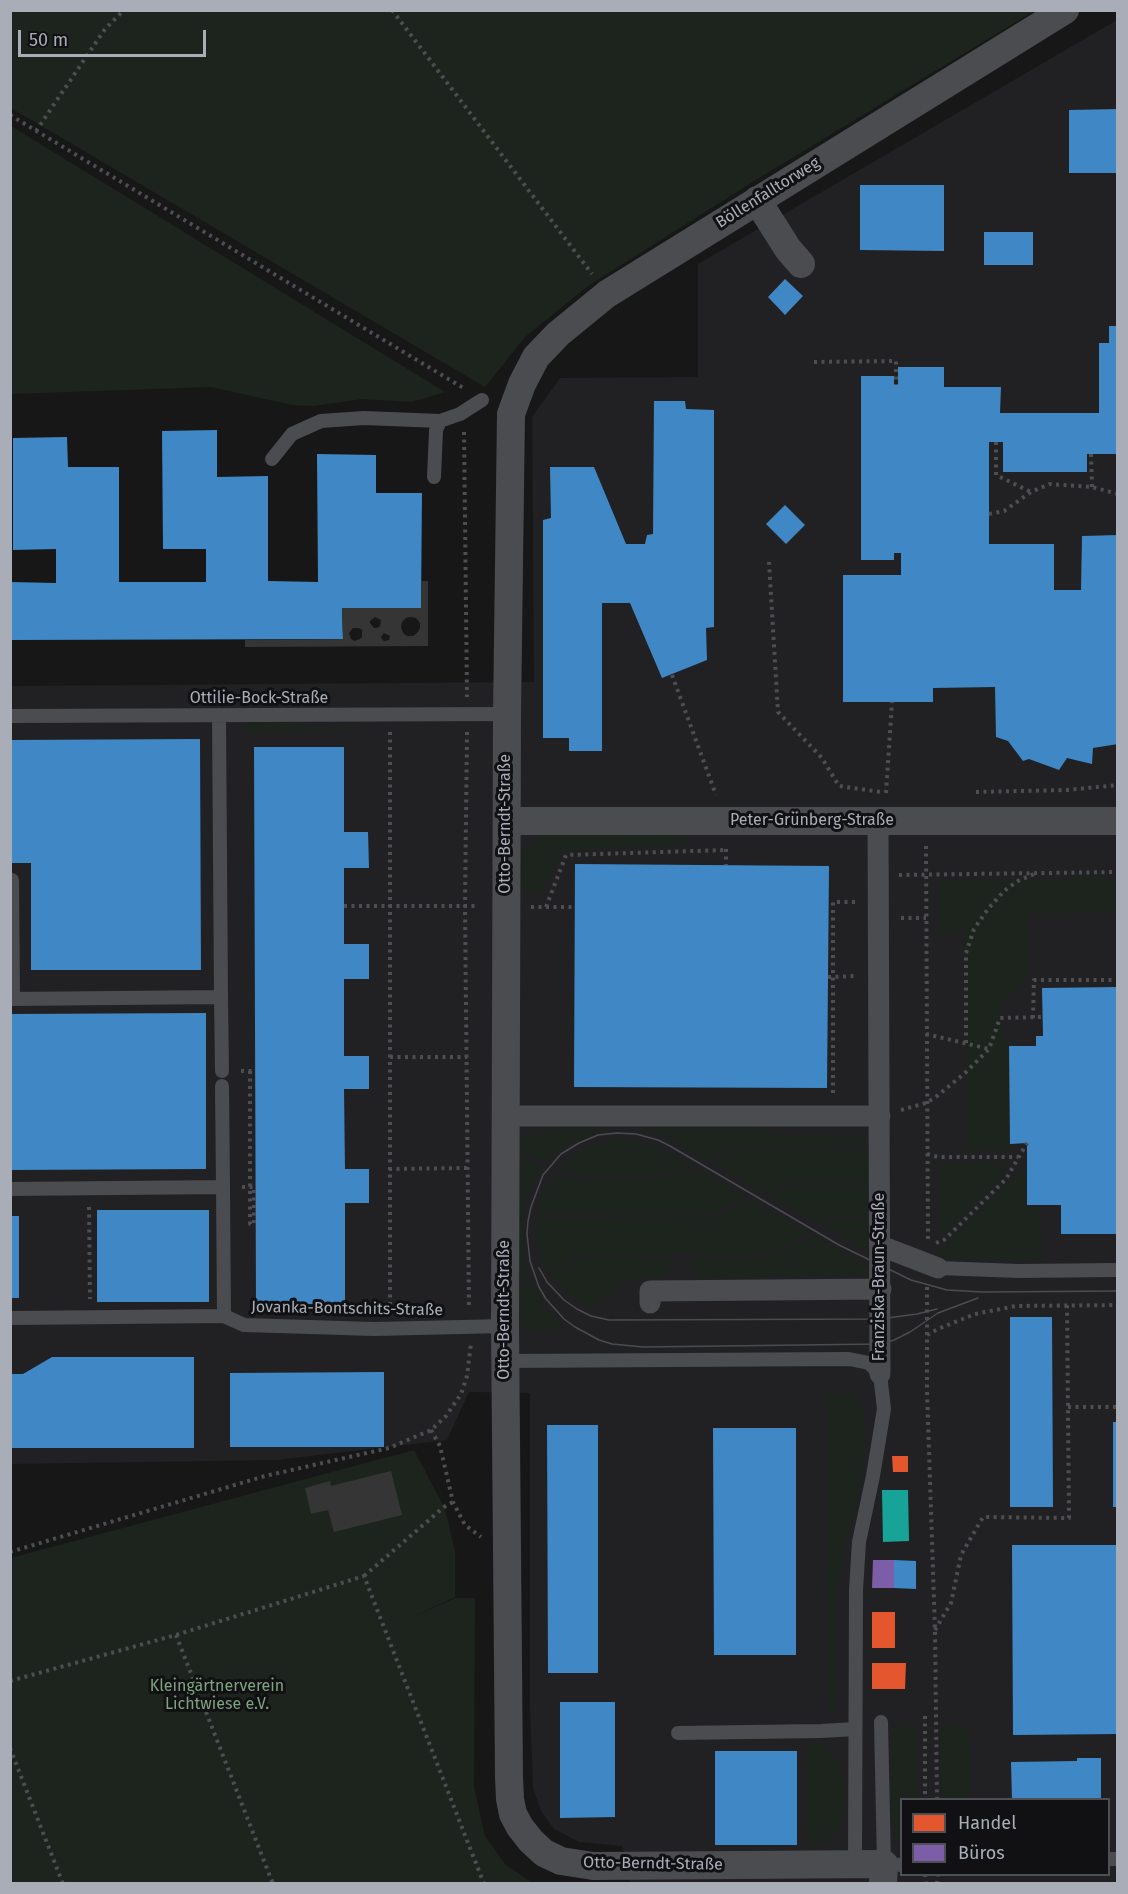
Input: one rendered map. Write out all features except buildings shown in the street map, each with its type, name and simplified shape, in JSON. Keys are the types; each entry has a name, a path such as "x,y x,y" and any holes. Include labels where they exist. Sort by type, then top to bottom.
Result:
{"street":[{"name":"Böllenfalltorweg","path":"511,414 522,384 536,357 565,327 607,294 1065,10"},
{"path":"757,200 788,249 801,264"},
{"name":"Otto-Berndt-Straße","path":"511,414 507,714 505,1361 509,1777 513,1814 531,1841 544,1853 561,1862 593,1866 855,1874 889,1871"},
{"name":"Peter-Grünberg-Straße","path":"507,822 1118,821"},
{"name":"Franziska-Braun-Straße","path":"878,822 880,1374"},
{"path":"506,1116 880,1116"},
{"path":"881,1246 938,1268"},
{"path":"650,1303 650,1291 880,1289"}],"lane":[{"path":"272,459 292,434 321,421 364,418 440,421 459,414 482,400"},
{"path":"434,477 436,429 440,421"},
{"name":"Ottilie-Bock-Straße","path":"10,716 507,714"},
{"path":"219,715 222,1071"},
{"path":"10,880 12,880 12,999 222,997"},
{"path":"222,1086 224,1316"},
{"path":"10,1189 223,1187"},
{"path":"938,1268 994,1271 1118,1270"},
{"name":"Jovanka-Bontschits-Straße","path":"10,1318 224,1316 244,1325 390,1328 505,1326"},
{"path":"505,1361 849,1359 869,1363 880,1374"},
{"name":"Franziska-Braun-Straße","path":"855,1874 856,1590 859,1542 884,1409 880,1374"},
{"path":"880,1722 889,1871"},
{"path":"678,1733 855,1729"}],"path":[{"path":"36,131 105,29 124,10"},
{"path":"392,10 607,294"},
{"path":"10,115 482,400"},
{"path":"814,362 896,361 897,385"},
{"path":"10,1552 265,1476 389,1448 431,1430 446,1416 461,1394 471,1354 465,906 467,715 464,428 459,414"},
{"path":"996,442 996,475 1031,492"},
{"path":"1091,454 1092,488"},
{"path":"989,514 1004,511 1031,492 1050,484 1092,488 1118,494"},
{"path":"769,562 778,712 822,758 838,786 897,793"},
{"path":"672,675 726,822"},
{"path":"886,793 892,702"},
{"path":"390,716 390,1328"},
{"path":"966,792 1067,790 1118,785"},
{"path":"546,907 566,855 726,850"},
{"path":"878,875 1118,872"},
{"path":"966,1043 966,953 974,930 1004,891 1018,881 1038,873"},
{"path":"926,874 927,1154 938,1157 1018,1157"},
{"path":"833,1095 830,977 833,902 878,902"},
{"path":"344,906 483,906"},
{"path":"528,907 575,907"},
{"path":"901,918 926,918"},
{"path":"830,977 849,976"},
{"path":"1033,1018 1034,980 1118,980"},
{"path":"880,1116 926,1103 938,1096 990,1049 1000,1018 1043,1017"},
{"path":"926,1034 990,1049"},
{"path":"390,1057 467,1057"},
{"path":"250,1071 252,1206"},
{"path":"928,1244 944,1240 1006,1179 1027,1143"},
{"path":"389,1169 468,1168"},
{"path":"89,1188 90,1317"},
{"path":"935,1631 951,1603 961,1555 983,1517 1069,1518 1067,1305"},
{"path":"927,1335 975,1314 1016,1306 1118,1305"},
{"path":"927,1354 937,1798"},
{"path":"1068,1407 1118,1407"},
{"path":"431,1430 440,1446 453,1502 465,1525 487,1542"},
{"path":"10,1681 176,1635 364,1576 444,1507 453,1502"},
{"path":"364,1576 484,1884"},
{"path":"176,1635 273,1884"},
{"path":"925,1716 925,1798"},
{"path":"10,1748 63,1884"}],"shaded area":[{"path":"1117,20 1117,1883 630,1883 622,1846 579,1842 554,1829 541,1811 533,1788 530,1707 530,1393 469,1392 447,1440 276,1460 11,1464 10,686 534,682 532,417 560,378 698,377 698,264"}],"green space":[{"path":"11,10 1034,11 751,183 588,286 525,337 485,387 11,108"},
{"path":"11,126 445,392 412,402 362,399 314,406 292,405 211,387 11,394"},
{"path":"292,723 310,728 346,728 346,731 243,731 246,724"},
{"path":"688,833 687,844 567,851 561,854 543,892 520,891 520,859 525,849 534,840 549,834"},
{"path":"1117,878 1117,913 1028,914 1028,970 1022,986 997,1008 1008,1046 1009,1150 968,1151 964,929 938,939 938,880"},
{"path":"759,1126 784,1136 868,1135 868,1145 736,1146 706,1159 666,1136 640,1127"},
{"path":"551,1128 607,1128 574,1141 556,1152 546,1163 533,1157 517,1156 517,1138 532,1136"},
{"path":"625,1139 655,1146 691,1166 668,1176 572,1176 558,1169 577,1153 593,1145"},
{"path":"868,1150 868,1182 785,1182 762,1191 711,1162 735,1151"},
{"path":"517,1160 528,1161 543,1167 525,1203 523,1251 529,1279 518,1280"},
{"path":"1005,1162 1004,1176 942,1237 939,1237 939,1163"},
{"path":"696,1168 747,1197 715,1214 537,1214 542,1194 554,1174 575,1181 664,1180"},
{"path":"1018,1173 1026,1173 1027,1206 1041,1206 1042,1259 963,1259 939,1256 939,1249"},
{"path":"786,1186 868,1186 868,1216 833,1216 820,1224 765,1193"},
{"path":"752,1201 808,1232 777,1252 598,1254 575,1257 547,1271 538,1247 536,1219 716,1217"},
{"path":"837,1220 868,1220 869,1252 824,1226"},
{"path":"813,1235 869,1268 869,1275 693,1276 693,1257 779,1256"},
{"path":"603,1256 669,1256 669,1276 647,1276 628,1281 591,1308 570,1296 550,1275 578,1261"},
{"path":"532,1283 544,1306 565,1326 555,1330 523,1331 519,1313 518,1284"},
{"path":"858,1395 858,1401 864,1401 862,1487 846,1542 837,1587 835,1607 836,1706 831,1710 829,1707 826,1602 827,1396"},
{"name":"Kleingärtnerverein Lichtwiese e.V.","path":"414,1450 444,1507 448,1521 455,1552 455,1597 410,1618 456,1598 475,1598 474,1787 485,1836 505,1864 532,1883 11,1884 11,1558"},
{"path":"961,1725 966,1727 970,1733 970,1798 941,1798 940,1726"},
{"path":"902,1726 917,1726 917,1798 900,1798 900,1842 893,1831 892,1734"},
{"path":"809,1741 825,1746 840,1762 844,1792 843,1814 838,1829 826,1841 809,1848"}],"tram line":[{"path":"978,1298 938,1313 910,1332 880,1344 643,1347 612,1344 575,1327 564,1319 546,1299 530,1261 528,1221 543,1175 561,1154 598,1135 636,1134 670,1146 839,1245 911,1280 947,1290 983,1292 1118,1291"},
{"path":"539,1268 547,1282 564,1300 591,1316 609,1320 880,1319 937,1309"}]}
